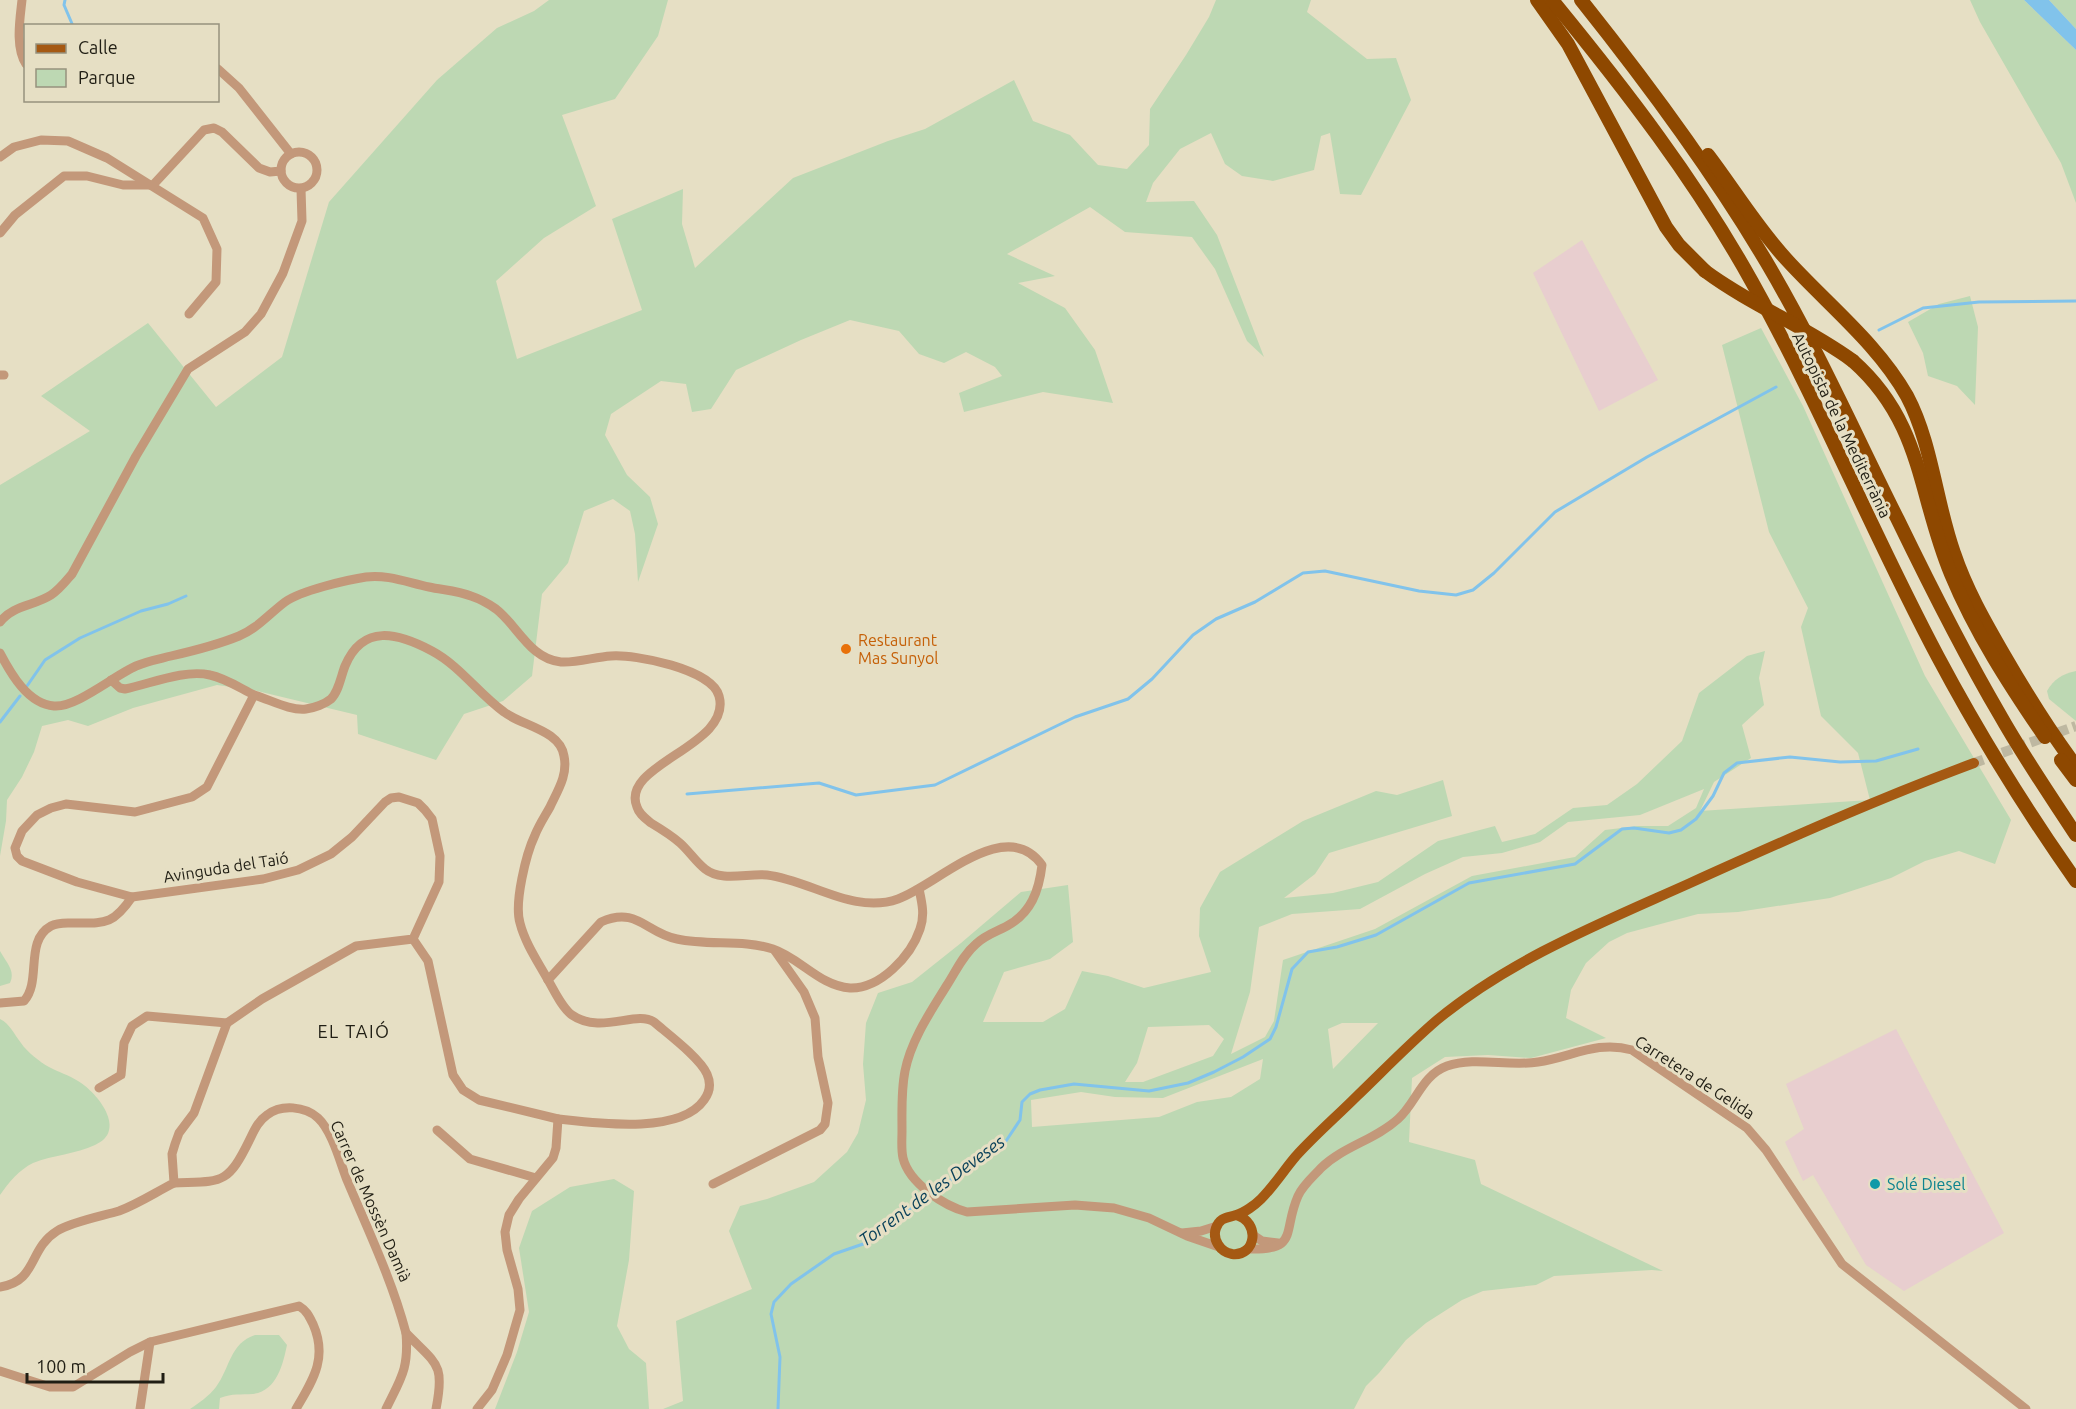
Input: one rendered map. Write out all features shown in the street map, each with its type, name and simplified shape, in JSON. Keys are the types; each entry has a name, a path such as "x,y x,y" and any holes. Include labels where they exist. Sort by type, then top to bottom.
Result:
{"highway":[{"path":"1537,0 1568,44 1666,227 1679,245 1705,271 1737,293 1817,336 1853,361 1879,387 1902,422 1917,463 1945,561 1971,616 2021,702 2076,780"},
{"name":"Autopista de la Mediterrània","path":"1552,0 1645,117 1727,239 1786,344 1939,658 1987,741 2076,881"},
{"name":"Autopista de la Mediterrània","path":"1581,0 1638,71 1699,156 1768,265 1807,336 1904,531 1999,714 2076,835"},
{"path":"1638,71 1683,123 1784,258 1866,342 1899,382 1918,422 1945,527 1958,566 1973,599 2019,679 2076,765"}],"main road":[{"path":"1262,1198 1250,1245 1236,1254 1224,1251 1219,1247 1215,1237 1217,1226 1225,1218 1236,1215 1262,1198 1307,1145 1421,1035 1463,1000 1498,976 1578,934 1828,820 1974,763"},
{"path":"1236,1215 1245,1219 1252,1230"}],"street":[{"path":"22,0 20,36 24,61"},
{"path":"219,70 239,88 291,154"},
{"path":"0,233 15,215 63,176 87,176 123,185 153,185 204,130 214,128 222,132 259,168 270,172 281,171"},
{"path":"0,156 14,147 41,140 68,141 107,158 203,218 217,249 216,282 189,314"},
{"path":"306,153 317,165 314,181 301,189 287,184 281,171 283,161 291,154 306,153"},
{"path":"0,622 14,609 51,595 61,587 72,574 135,456 188,369 245,332 261,314 283,273 302,220 301,189"},
{"path":"0,653 30,696 41,703 64,706 140,664 240,636 256,628 286,601 298,595 348,581 369,577 387,577 469,595 498,611 541,656 562,662 624,656 689,669 713,685 718,692 721,700 717,718 704,735 644,778 636,791 635,801 642,816 676,840 705,869 725,876 747,874 774,876 857,902 878,903 898,900 983,852 1007,847 1030,851 1042,865 1040,884 1022,917 988,934 975,944 962,960 916,1039 905,1070 902,1108 903,1160 915,1180 941,1201 955,1209 967,1212 1091,1205 1136,1213 1219,1247"},
{"path":"0,1287 20,1281 45,1240 58,1230 123,1209 174,1183 172,1154 178,1133 194,1113 227,1023 262,999 356,946 413,939 428,961 453,1075 463,1090 479,1100 558,1119 638,1125 664,1121 695,1111 709,1094 710,1082 706,1072 649,1019 611,1023 585,1021 570,1014 548,980 519,922 519,911 531,844 563,780 566,767 564,753 553,737 507,715 487,699 461,671 432,651 400,638 382,634 362,640 352,652 332,698 304,709 291,708 218,677 201,674 158,679 125,689 120,688 111,680"},
{"name":"Avinguda del Taió","path":"254,694 207,787 192,797 135,812 66,804 51,808 37,815 22,831 15,848 17,855 22,861 77,882 132,897 263,879 298,870 331,854 352,837 385,802 399,797 418,804 432,819 440,856 439,882 413,939"},
{"path":"548,980 601,922 625,916 637,919 663,935 678,939 747,944 774,949 837,985 860,987 893,970 914,941 920,930 924,908 919,889"},
{"path":"0,1003 24,1001 29,996 32,990 36,948 42,934 51,926 62,923 101,923 121,912 132,897"},
{"path":"713,1184 819,1130 825,1124 828,1103 818,1057 815,1018 804,992 774,949"},
{"path":"99,1088 121,1075 124,1043 132,1026 147,1016 227,1023"},
{"name":"Carretera de Gelida","path":"1280,1243 1288,1234 1295,1203 1303,1187 1324,1165 1344,1150 1388,1127 1400,1118 1424,1083 1437,1071 1460,1064 1536,1063 1598,1046 1616,1046 1632,1050 1747,1128 1766,1150 1842,1264 2026,1409"},
{"name":"Carrer de Mossèn Damià","path":"174,1183 212,1181 226,1176 237,1165 257,1124 266,1115 278,1109 304,1110 316,1117 323,1124 336,1150 386,1269 406,1333"},
{"path":"477,1409 492,1390 507,1355 520,1310 518,1289 507,1250 505,1232 509,1215 519,1199 553,1158 558,1119"},
{"path":"436,1130 470,1159 536,1178"},
{"path":"1180,1232 1196,1232 1217,1226"},
{"path":"1252,1230 1267,1243 1280,1243"},
{"path":"1246,1249 1274,1249 1280,1243"},
{"path":"0,1371 50,1387 74,1387 150,1342 299,1306 306,1310 320,1347 317,1366 309,1387 296,1409"},
{"path":"386,1409 405,1370 406,1333"},
{"path":"406,1333 436,1364 441,1376 436,1409"},
{"path":"140,1409 150,1342"}],"shaded area":[{"path":"1582,240 1658,380 1599,411 1533,273"},
{"path":"1896,1029 2004,1233 1904,1291 1866,1265 1813,1175 1803,1181 1785,1142 1804,1129 1786,1084"}],"green space":[{"path":"549,0 668,0 658,36 615,99 562,115 596,206 544,238 496,281 517,359 642,310 612,219 683,189 682,224 695,268 793,178 925,129 1014,80 1033,121 1070,135 1098,165 1127,169 1149,145 1150,109 1186,55 1209,17 1216,0 1311,0 1307,12 1367,59 1396,58 1411,100 1361,195 1340,194 1330,133 1321,136 1314,170 1273,181 1242,176 1225,164 1211,133 1180,149 1153,183 1146,202 1194,201 1217,235 1264,357 1247,341 1215,269 1192,237 1125,232 1090,207 1007,254 1055,276 1018,283 1065,308 1095,350 1113,403 1043,392 964,412 959,393 1002,376 995,367 966,352 944,363 919,354 899,331 850,320 736,370 711,409 692,412 686,384 661,381 611,414 605,435 627,475 650,497 658,524 638,582 635,534 630,511 613,499 584,511 568,563 542,594 532,676 503,701 464,714 436,760 358,734 357,715 253,690 217,685 133,708 88,726 68,720 42,726 34,752 7,800 0,856 0,485 90,431 41,396 148,323 216,407 282,357 329,202 437,80 497,28 534,11"},
{"path":"1970,0 2024,0 2076,50 2076,203 2061,163 1980,22"},
{"path":"2049,0 2076,0 2076,29"},
{"path":"1970,296 1978,327 1975,405 1957,386 1928,376 1923,353 1908,322 1939,304"},
{"path":"1761,328 1803,406 1925,676 2011,820 1995,864 1959,851 1925,861 1891,878 1830,898 1738,912 1698,914 1627,933 1609,942 1586,963 1571,990 1566,1018 1606,1038 1531,1058 1488,1055 1445,1057 1412,1078 1409,1142 1475,1160 1481,1184 1663,1271 1554,1276 1536,1285 1483,1291 1462,1300 1426,1323 1406,1340 1366,1386 1354,1409 663,1409 683,1401 676,1321 752,1289 729,1231 740,1206 814,1182 847,1152 858,1133 866,1100 863,1064 866,1023 878,993 912,982 1021,892 1068,885 1073,942 1050,959 1004,972 983,1022 1043,1022 1065,1009 1082,971 1108,976 1144,988 1211,972 1199,936 1200,908 1220,872 1303,821 1376,791 1397,795 1443,780 1452,816 1329,853 1315,874 1284,898 1333,893 1378,882 1438,841 1495,826 1502,842 1535,834 1573,808 1607,805 1637,784 1682,741 1699,693 1747,656 1765,651 1759,678 1764,705 1742,725 1751,758 1714,782 1700,811 1870,800 1858,753 1821,716 1801,627 1808,608 1769,532 1722,345","holes":["1704,789 1696,808 1668,826 1638,826 1605,830 1575,857 1472,876 1375,929 1283,960 1274,1021 1265,1037 1231,1054 1250,992 1259,927 1292,914 1360,909 1425,874 1463,857 1502,853 1540,842 1568,822 1640,815","1342,1023 1378,1023 1333,1069 1328,1029","1209,1025 1224,1039 1213,1056 1143,1082 1125,1082 1137,1063 1148,1027","1263,1059 1260,1079 1231,1097 1197,1102 1159,1117 1032,1127 1031,1100 1081,1092 1115,1097 1163,1098"]},
{"path":"2076,671 2076,721 2049,699 2047,691 2059,678"},
{"path":"0,951 10,967 12,979 10,983 0,986"},
{"path":"0,1019 9,1026 38,1060 75,1079 94,1094 106,1112 109,1131 105,1139 88,1148 33,1163 23,1169 0,1195"},
{"path":"614,1179 634,1191 629,1260 617,1326 629,1349 646,1363 649,1409 495,1409 517,1352 529,1312 519,1248 532,1211 570,1187"},
{"path":"255,1335 279,1335 287,1345 278,1375 268,1388 253,1394 220,1398 219,1409 190,1409 216,1387 240,1344"}],"water":[{"path":"2024,0 2049,0 2076,29 2076,50"}],"waterway":[{"path":"65,0 64,5 72,24"},
{"path":"1879,330 1923,308 1979,302 2076,301"},
{"path":"687,794 819,783 856,795 935,785 1075,717 1128,699 1152,679 1193,635 1216,619 1255,602 1303,573 1325,571 1419,591 1456,595 1473,590 1494,573 1555,512 1647,457 1776,387"},
{"path":"27,686 45,660 80,638 141,611 168,604 186,596"},
{"path":"0,722 20,696"},
{"name":"Torrent de les Deveses","path":"778,1409 780,1357 771,1314 774,1302 791,1284 834,1254 866,1243 887,1225 1006,1141 1020,1120 1022,1102 1030,1094 1074,1084 1149,1091 1188,1083 1214,1072 1243,1057 1270,1039 1276,1027 1292,969 1308,952 1337,947 1376,935 1469,883 1575,864 1622,829 1634,828 1669,833 1681,830 1696,819 1713,796 1724,773 1737,763 1790,757 1840,762 1876,761 1918,749"}],"tunnel":[{"path":"1974,763 2076,726"}],"place":[{"name":"Restaurant Mas Sunyol","path":"846,649"},
{"name":"Solé Diesel","path":"1875,1184"}],"district":[{"name":"EL TAIÓ","path":"354,1032"}]}
